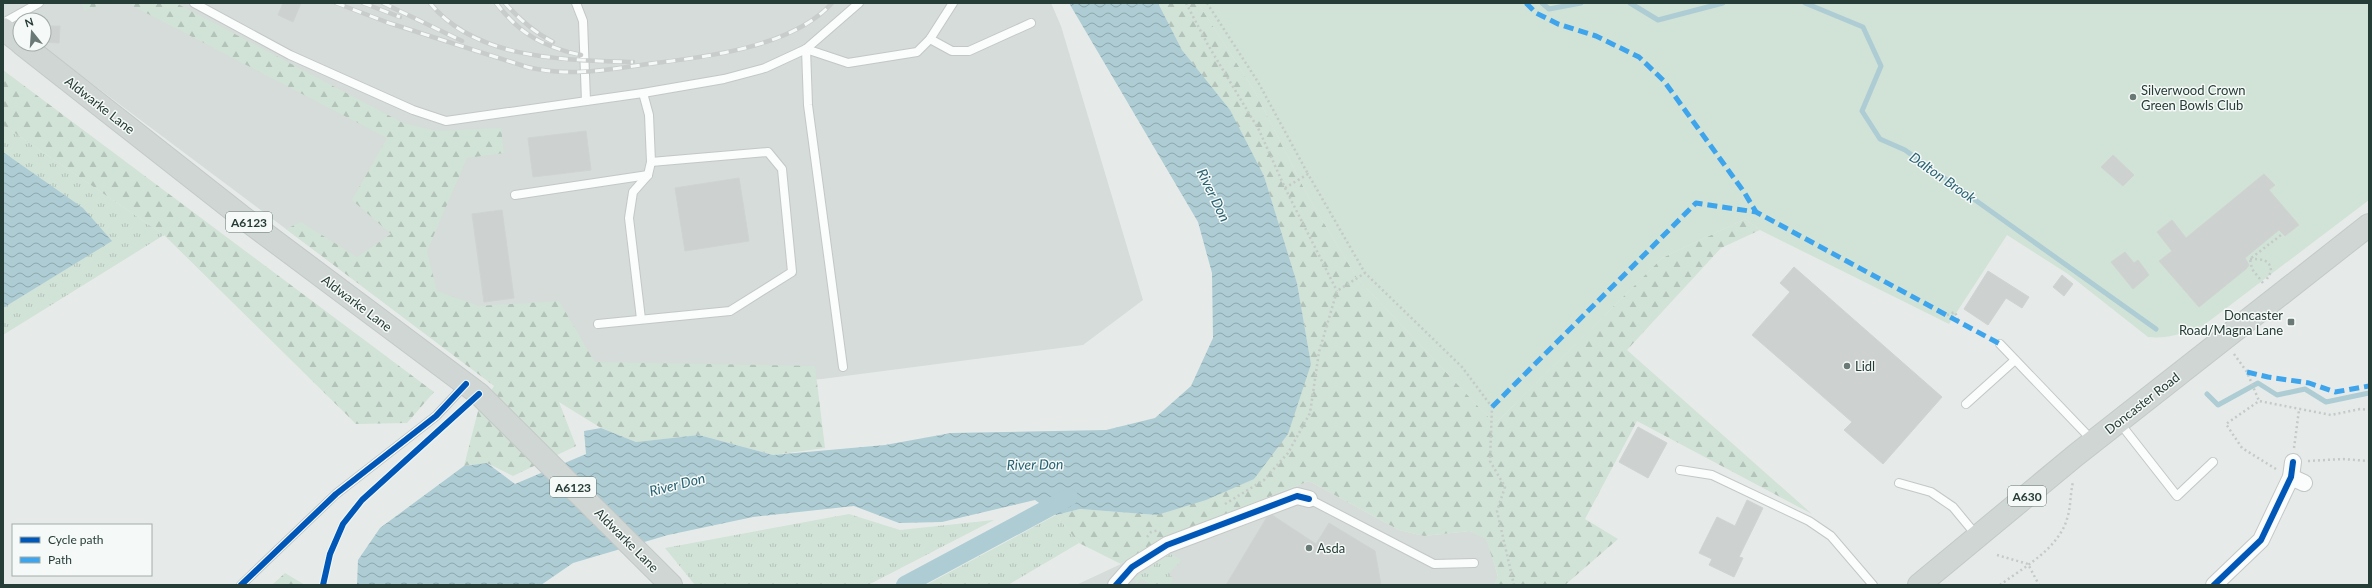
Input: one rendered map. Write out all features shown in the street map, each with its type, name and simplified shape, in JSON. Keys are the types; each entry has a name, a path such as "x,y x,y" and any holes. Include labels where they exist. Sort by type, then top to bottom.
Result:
{"main road":[{"path":"3,29 12,36"},
{"name":"Aldwarke Lane","path":"32,52 241,216 472,389 669,583"},
{"name":"Doncaster Road","path":"1919,585 2094,441 2369,225"}],"street":[{"path":"2214,585 2261,540 2296,474"},
{"path":"1116,585 1132,567 1167,545 1297,496 1309,499"}],"lane":[{"path":"3,23 39,3"},
{"path":"194,3 290,55 412,110 446,121 643,93 724,79 766,68 806,49 859,3"},
{"path":"576,3 583,21 586,102"},
{"path":"806,49 848,64 917,52 930,39 953,3"},
{"path":"930,39 952,51 969,51 1031,22"},
{"path":"806,49 808,105 843,367"},
{"path":"641,319 629,218 633,192 648,175 651,162 649,115 643,93"},
{"path":"598,324 730,311 792,272 782,169 768,152 651,162"},
{"path":"515,195 648,175"},
{"path":"2000,344 2094,441"},
{"path":"1966,404 2015,360"},
{"path":"241,585 336,494 472,389"},
{"path":"2118,422 2177,496 2213,462"},
{"path":"1680,470 1712,475 1809,521 1830,536 1873,585"},
{"path":"1899,483 1932,492 1953,507 1978,537"},
{"path":"1309,499 1434,564 1474,563"}],"path":[{"path":"1186,3 1208,45 1259,130 1285,188 1337,291"},
{"path":"1208,3 1258,82 1308,174 1366,273 1462,367 1492,407 1490,461 1505,487 1498,511 1514,585"},
{"path":"1285,188 1308,174"},
{"path":"2250,259 2280,235"},
{"path":"2250,259 2262,258 2270,265 2270,275 2263,282"},
{"path":"2250,259 2252,269 2259,278"},
{"path":"1218,508 1264,480 1288,453 1310,413 1318,352 1337,291 1366,273"},
{"path":"1947,315 1955,312 1959,322"},
{"path":"2223,339 2250,377 2259,400 2331,416 2360,409 2369,410"},
{"path":"2259,400 2226,424 2242,448 2296,474 2342,459 2369,462"},
{"path":"2296,474 2299,410"},
{"path":"2000,585 2052,544 2060,533 2068,515 2073,482 2077,478"},
{"path":"1141,542 1151,532 1166,527"},
{"path":"1997,555 2028,564 2039,585"}],"shaded area":[{"path":"3,3 1051,3 1061,26 1143,300 1083,345 822,379 615,389 430,337 50,52 52,52 52,12 12,12 12,24 3,17"},
{"path":"1309,481 1399,530 1424,536 1470,531 1487,539 1498,577 1494,585 1076,585 1121,564 1159,540"}],"green space":[{"path":"81,3 105,3 84,11"},
{"path":"127,3 176,3 403,123 437,131 501,128 504,153 467,158 427,251 437,291 479,306 559,301 595,362 815,366 825,448 773,455 699,435 636,442 601,428 559,402 576,446 513,476 487,463 464,466 478,411 494,386 286,229 301,222 357,257 391,234 352,200 387,138"},
{"path":"1158,3 1198,3 1254,90 1309,198 1357,278 1495,424 1662,258 1745,219 1760,230 1721,248 1627,350 1812,514 1637,421 1585,519 1618,539 1565,585 1494,585 1498,576 1486,539 1470,531 1424,536 1399,530 1309,481 1159,540 1121,564 1079,543 1056,515 1080,509 1157,515 1311,364 1297,283 1264,176 1230,112 1182,50"},
{"path":"1198,3 2369,3 2369,200 2204,325 2177,335 2163,337 2148,337 2068,274 2007,235 1949,324 1760,230 1745,219 1662,258 1495,424 1357,278 1309,198 1254,90"},
{"path":"3,70 434,392 407,423 356,424 164,235 3,125"},
{"path":"3,125 164,235 3,335"},
{"path":"849,514 900,530 994,520 868,585 695,585 665,548"},
{"path":"1056,515 1079,543 1008,585 926,585"},
{"path":"1170,554 1181,559 1169,573 1173,579 1170,585 1152,585 1141,579 1136,585 1133,585 1136,583 1134,578"},
{"path":"285,573 305,585 272,585"}],"water":[{"name":"River Don","path":"1069,3 1158,3 1182,50 1230,110 1264,176 1297,283 1311,364 1288,434 1254,479 1206,500 1157,515 1080,509 1056,515 1035,500 942,522 899,523 854,506 753,517 668,535 573,563 541,585 357,585 358,560 380,528 464,466 487,463 515,484 586,454 584,431 601,428 636,442 699,435 773,455 885,445 951,433 1106,430 1155,418 1191,386 1213,338 1212,273 1198,222"},
{"path":"3,152 83,208 112,241 3,308"}],"building":[{"path":"283,3 301,3 293,22 278,15"},
{"path":"52,26 60,26 59,43 52,43"},
{"path":"586,131 591,170 533,177 528,138"},
{"path":"2113,155 2134,175 2123,186 2101,167"},
{"path":"2264,174 2275,185 2269,190 2299,225 2285,236 2279,230 2245,258 2249,265 2246,269 2199,307 2159,261 2172,251 2157,232 2172,220 2186,238"},
{"path":"739,178 749,241 685,251 675,188"},
{"path":"502,210 514,298 484,302 472,214"},
{"path":"2125,252 2134,263 2138,260 2149,275 2133,289 2111,262"},
{"name":"Lidl","path":"1794,267 1942,397 1883,464 1844,430 1852,422 1752,335 1790,292 1780,283"},
{"path":"1988,271 2029,297 2022,308 2006,298 1988,325 1964,309"},
{"path":"2062,275 2073,284 2064,296 2053,287"},
{"path":"1638,427 1667,443 1648,478 1619,462"},
{"path":"1747,500 1763,508 1739,557 1743,558 1734,577 1709,565 1712,559 1699,553 1717,517 1735,526"},
{"name":"Asda","path":"1272,515 1316,544 1329,523 1375,551 1381,585 1226,585 1267,517"}],"waterway":[{"name":"Dalton Brook","path":"1542,3 1549,9 1581,3"},
{"name":"Dalton Brook","path":"1630,3 1658,20 1723,3"},
{"name":"Dalton Brook","path":"1805,3 1863,27 1881,66 1862,111 1880,139 1905,150 2156,329"},
{"name":"Dalton Brook","path":"2207,394 2218,405 2258,383 2277,395 2305,389 2326,402 2369,393"},
{"path":"905,585 1069,497"}],"railway":[{"path":"336,3 389,23 527,67 557,72 588,72 695,58 746,48 794,31 815,18 832,3"},
{"path":"363,3 400,17"},
{"path":"383,3 462,41"},
{"path":"430,3 449,22 472,36 497,46 523,53 551,57 579,60 633,62"},
{"path":"496,3 514,23 533,38 555,48 581,55"},
{"path":"505,3 527,25 553,42"}],"marked path":[{"path":"1526,3 1536,13 1558,24 1596,36 1639,57 1664,81 1744,192 1756,212"},
{"path":"1492,407 1696,203 1756,212 2000,344"},
{"path":"2247,372 2268,377 2309,383 2335,392 2369,386"}],"cycle path":[{"path":"241,585 336,494 436,416 466,384"},
{"path":"323,585 330,554 343,524 362,500 479,394"},
{"path":"2214,585 2261,540 2291,477 2293,462"},
{"path":"1116,585 1132,567 1167,545 1297,496 1309,499"}],"place":[{"name":"Silverwood Crown Green Bowls Club","path":"2133,97"},
{"name":"Doncaster Road/Magna Lane","path":"2291,322"},
{"name":"Lidl","path":"1847,366"},
{"name":"Asda","path":"1309,548"}]}
